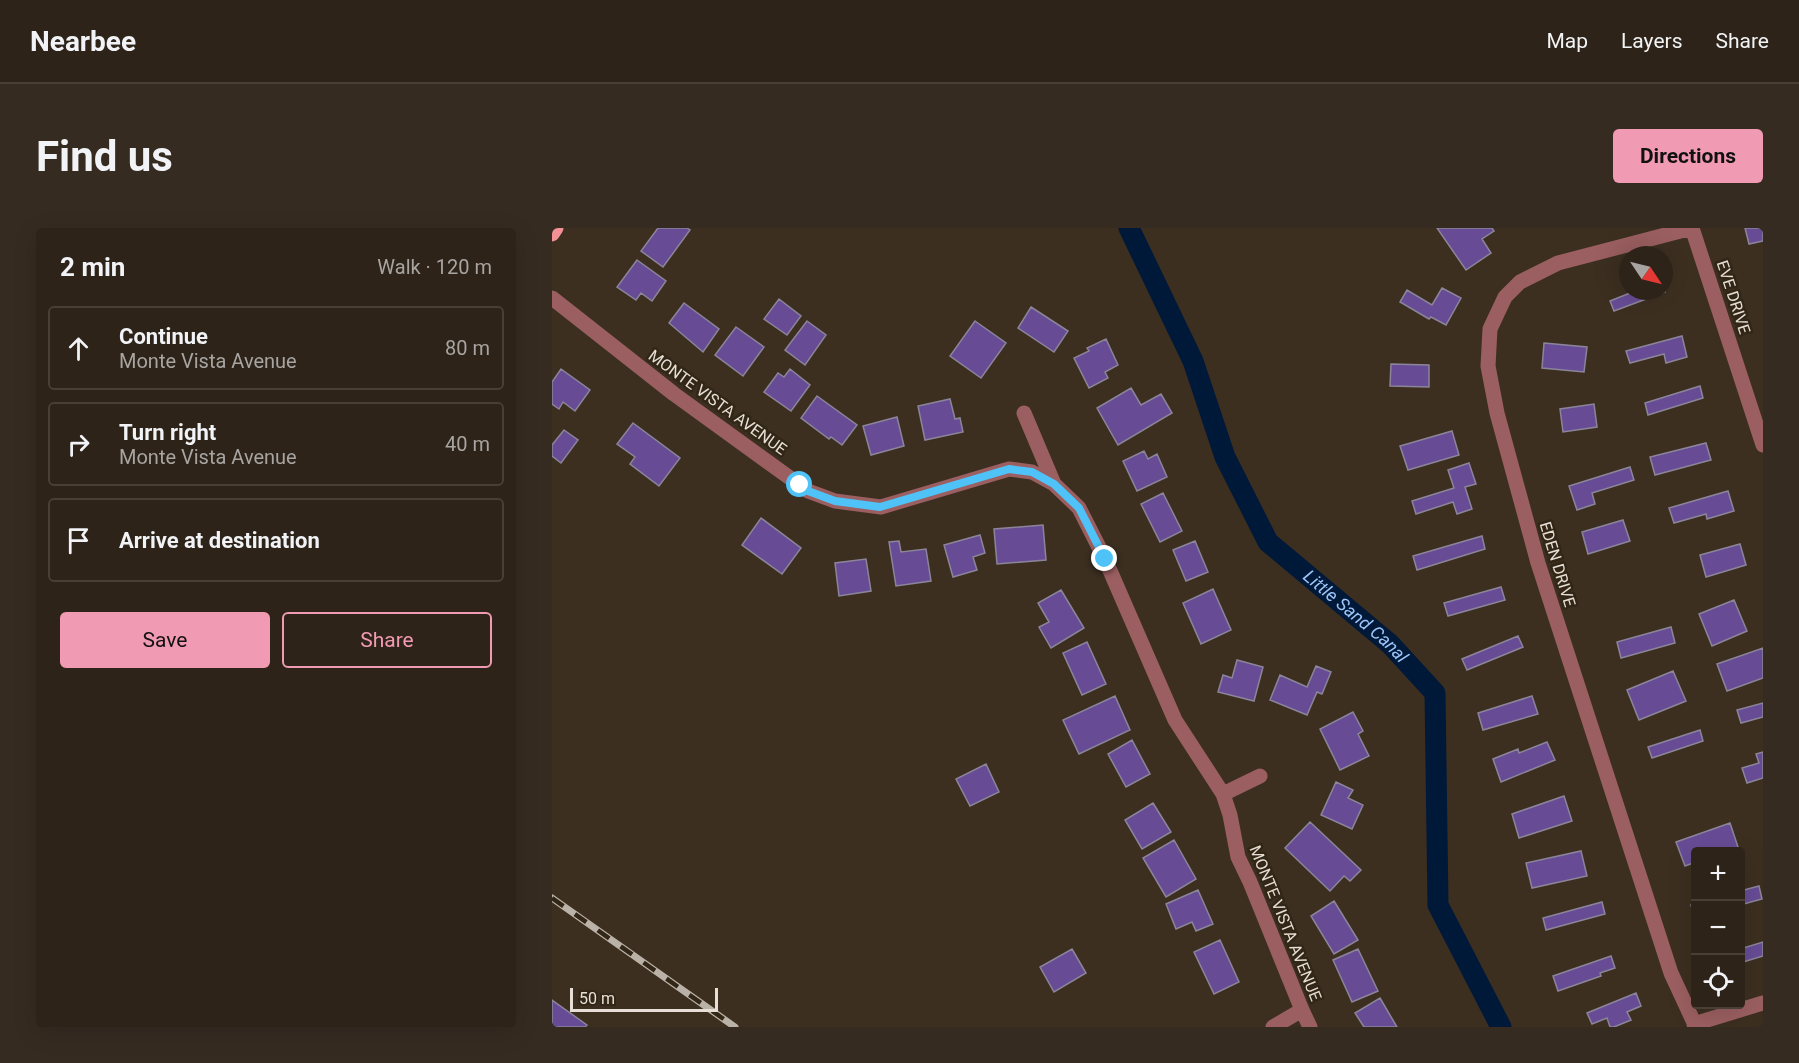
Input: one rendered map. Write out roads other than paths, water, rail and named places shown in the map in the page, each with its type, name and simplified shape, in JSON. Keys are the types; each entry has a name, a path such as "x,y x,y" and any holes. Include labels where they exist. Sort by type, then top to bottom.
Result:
{"main road":[{"path":"552,234 556,228"}],"street":[{"name":"EVE DRIVE","path":"1692,228 1763,445"},
{"name":"EDEN DRIVE","path":"1692,228 1558,262 1520,282 1505,297 1490,329 1488,366 1497,413 1538,563 1671,974 1695,1025"},
{"name":"MONTE VISTA AVENUE","path":"552,298 674,394 808,491 835,501 880,507 1009,469 1032,472 1054,484 1079,508 1105,559 1175,720 1222,794 1230,815 1238,857 1310,1027"},
{"path":"1024,413 1054,484"},
{"path":"1222,794 1260,776"},
{"path":"1695,1025 1763,1003"},
{"path":"1273,1027 1302,1010"}],"waterway":[{"name":"Little Sand Canal","path":"1129,228 1193,361 1225,457 1268,542 1390,644 1435,693 1438,905 1501,1027"}],"railway":[{"path":"552,898 735,1027"}]}
